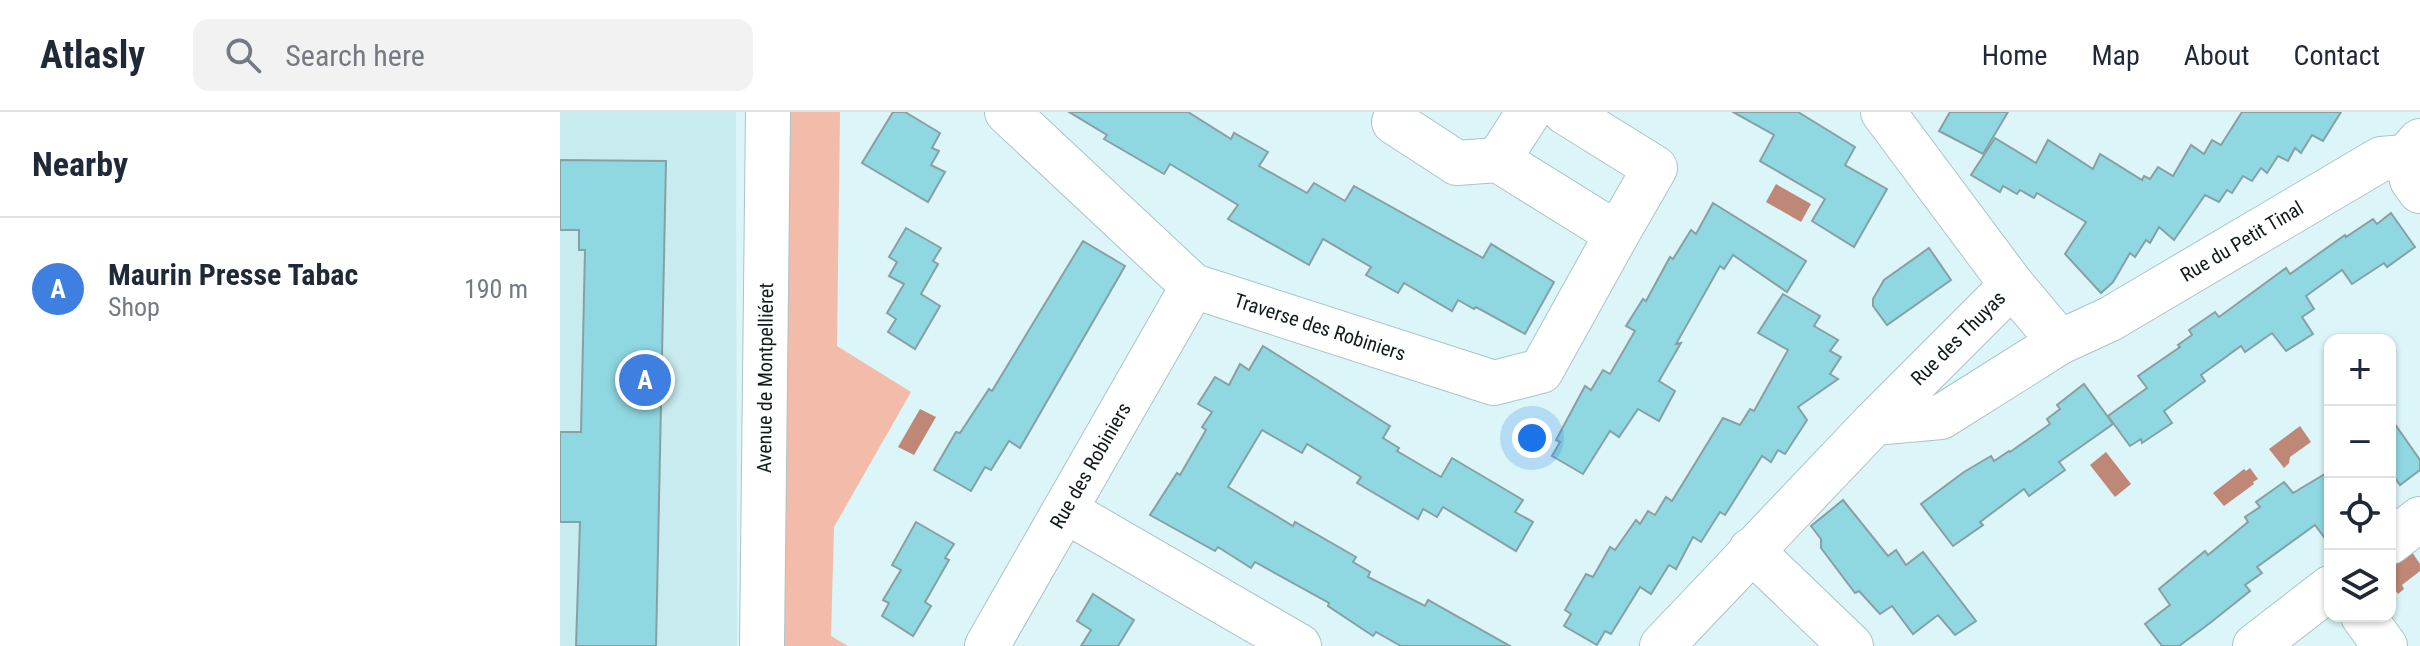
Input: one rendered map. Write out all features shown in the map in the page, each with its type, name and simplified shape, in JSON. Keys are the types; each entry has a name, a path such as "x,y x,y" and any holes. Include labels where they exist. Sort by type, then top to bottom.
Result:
{"street":[{"name":"Avenue de Montpelliéret","path":"762,646 768,112"},
{"name":"Traverse des Robiniers","path":"1007,112 1193,286 1494,383 1541,371 1655,168 1565,112"},
{"path":"1498,160 1529,112"},
{"path":"1883,112 2012,285"},
{"path":"1394,122 1457,163 1498,160 1617,234"},
{"name":"Rue du Petit Tinal","path":"2060,342 2110,319 2381,159 2415,163"},
{"name":"Rue des Thuyas","path":"1662,646 1874,423 2012,285 2060,342 1941,417 1874,423"},
{"name":"Rue des Robiniers","path":"987,646 1193,286"},
{"path":"1066,511 1299,646"},
{"path":"2396,537 2420,519"},
{"path":"1751,550 1851,646"},
{"path":"2255,646 2302,632 2324,597"},
{"path":"2367,622 2385,646"}],"shaded area":[{"path":"560,112 736,112 737,646 560,646"},
{"path":"789,112 840,112 837,346 911,392 834,527 831,636 848,646 781,646"},
{"path":"1776,184 1811,204 1801,222 1766,202"},
{"path":"920,409 936,417 914,455 898,447"},
{"path":"2300,426 2311,442 2290,457 2284,468 2269,449"},
{"path":"2106,452 2131,484 2115,497 2090,465"},
{"path":"2250,468 2258,479 2224,506 2213,493 2244,469"},
{"path":"2412,552 2420,564 2420,571 2402,585 2404,589 2398,594 2396,591 2396,564"}],"building":[{"path":"893,112 905,112 940,133 932,148 939,151 931,165 945,172 928,202 862,163"},
{"path":"1069,112 1188,112 1231,139 1234,133 1268,152 1259,166 1307,193 1314,183 1345,201 1354,186 1483,258 1491,244 1554,282 1525,334 1458,300 1452,311 1404,283 1398,293 1366,275 1371,267 1323,239 1309,265 1228,219 1238,205 1170,164 1164,174 1104,139 1107,135"},
{"path":"1733,112 1798,112 1855,147 1845,165 1887,189 1854,247 1812,221 1825,199 1760,161 1774,135"},
{"path":"1950,112 2008,112 1983,154 1939,131"},
{"path":"2242,112 2341,112 2323,141 2312,135 2301,153 2295,148 2288,161 2278,156 2267,173 2261,168 2252,181 2243,176 2232,193 2227,190 2219,202 2205,195 2174,240 2159,227 2150,243 2146,240 2135,257 2130,253 2113,282 2101,293 2065,254 2086,222 2037,193 2034,198 2020,190 2017,194 2003,186 2000,192 1971,175 1995,138 2036,163 2048,140 2093,169 2100,154 2142,180 2144,176 2150,179 2158,167 2173,176 2191,145 2204,154 2212,140 2221,145"},
{"path":"560,160 666,161 656,646 576,646 580,522 560,522 560,432 581,432 585,250 579,250 579,230 560,230"},
{"path":"1713,203 1806,261 1787,292 1733,255 1724,269 1720,266 1659,381 1675,391 1659,421 1638,409 1619,437 1610,431 1583,474 1552,456 1560,442 1556,440 1585,386 1591,390 1603,370 1610,374 1635,331 1626,326 1643,299 1646,301 1670,257 1673,259 1691,230 1696,234"},
{"path":"2391,213 2415,247 2387,267 2384,263 2352,284 2342,270 2306,296 2314,309 2302,317 2313,334 2286,351 2272,333 2245,352 2241,346 2201,375 2205,381 2164,411 2172,423 2142,443 2141,439 2130,446 2108,416 2147,388 2138,376 2180,347 2178,345 2192,335 2189,330 2215,312 2219,317 2286,268 2290,274 2345,235 2373,219 2377,224"},
{"path":"906,228 941,248 933,261 938,264 921,294 940,306 915,349 888,332 896,319 887,313 904,284 889,276 897,262 889,257"},
{"path":"1083,241 1125,266 1020,448 1009,441 991,470 985,467 971,491 934,470 956,432 960,433 989,389 992,391"},
{"path":"1929,248 1951,280 1887,325 1873,306 1873,299 1884,280"},
{"path":"1783,294 1820,316 1814,326 1838,340 1830,351 1841,357 1830,374 1838,379 1798,407 1807,420 1785,454 1778,450 1771,462 1762,456 1725,515 1720,512 1701,542 1693,537 1676,569 1669,565 1651,594 1640,587 1611,634 1605,631 1597,645 1564,626 1571,614 1565,610 1586,574 1593,577 1610,547 1615,550 1636,520 1640,524 1648,511 1655,515 1666,497 1672,501 1723,418 1740,425 1750,409 1754,411 1788,350 1758,333"},
{"path":"1263,346 1390,426 1383,438 1399,448 1397,451 1441,477 1452,458 1523,500 1515,512 1533,522 1516,551 1443,507 1437,517 1423,509 1418,519 1357,483 1361,477 1307,444 1302,453 1262,430 1228,487 1293,526 1295,522 1356,557 1353,562 1370,572 1368,577 1425,606 1428,600 1510,646 1401,646 1376,632 1373,636 1328,606 1329,603 1255,562 1251,568 1218,547 1215,551 1150,515 1177,473 1180,475 1206,430 1202,427 1212,412 1198,404 1215,377 1229,385 1240,364 1249,370"},
{"path":"2084,384 2113,424 2059,462 2065,470 2029,496 2024,489 1980,522 1983,525 1953,546 1921,504 1964,472 1991,456 1994,461 2050,424 2047,419 2060,409 2057,405"},
{"path":"2396,426 2420,460 2420,470 2400,485 2396,479"},
{"path":"2324,475 2324,537 2315,525 2257,567 2262,573 2245,585 2250,591 2210,623 2179,646 2162,646 2145,624 2170,605 2159,589 2205,551 2208,555 2248,522 2245,517 2260,507 2256,502 2284,482 2293,493"},
{"path":"1843,500 1888,556 1896,550 1906,565 1923,552 1976,621 1955,635 1938,615 1913,634 1892,606 1880,614 1859,591 1855,593 1821,548 1821,539 1811,526"},
{"path":"916,522 954,544 945,558 949,560 925,602 931,606 913,636 882,616 889,603 883,600 901,570 892,565"},
{"path":"1093,594 1134,620 1118,646 1081,646 1091,630 1077,621"}],"place":[{"name":"Maurin Presse Tabac","path":"645,380"}]}
